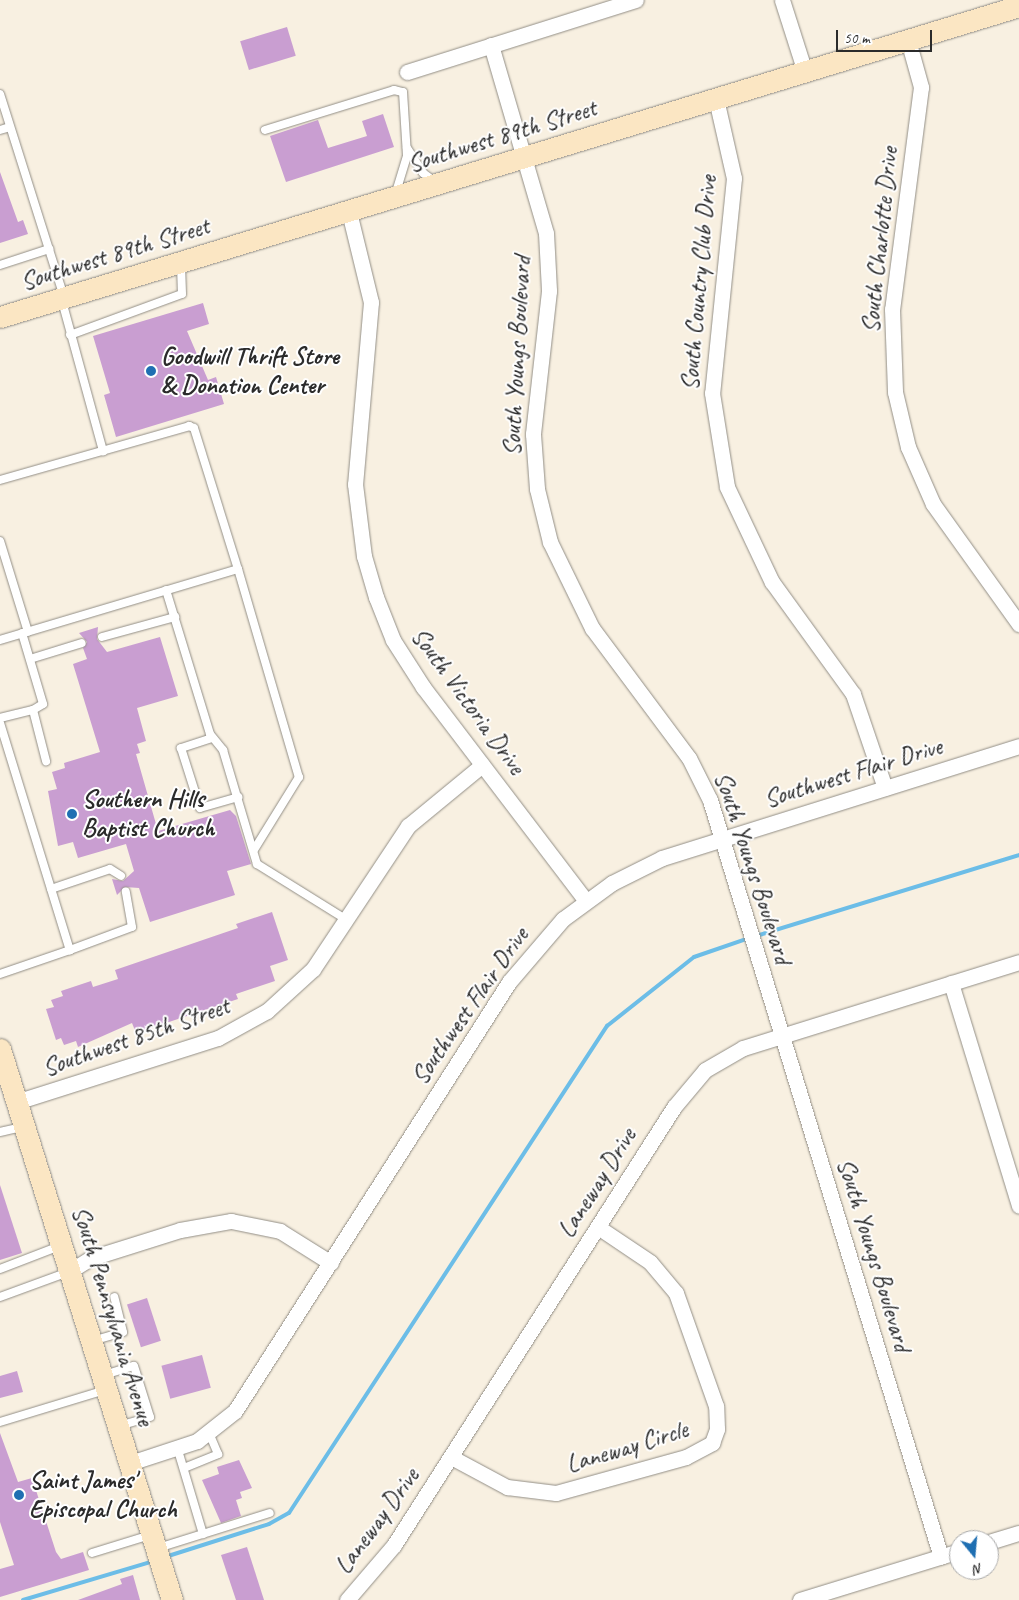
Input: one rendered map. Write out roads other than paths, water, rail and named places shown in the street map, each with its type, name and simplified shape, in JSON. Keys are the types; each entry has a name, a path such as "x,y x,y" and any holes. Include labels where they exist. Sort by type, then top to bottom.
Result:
{"main road":[{"name":"Southwest 89th Street","path":"0,317 1019,6"},
{"name":"South Pennsylvania Avenue","path":"0,1049 172,1600"}],"street":[{"path":"407,72 636,0"},
{"path":"782,0 805,72"},
{"name":"South Charlotte Drive","path":"908,40 921,88 892,309 895,392 908,447 933,504 1019,624"},
{"name":"South Youngs Boulevard","path":"491,46 546,233 549,268 533,434 537,489 550,542 592,628 695,767 722,839 941,1557"},
{"name":"South Country Club Drive","path":"716,99 734,178 712,393 727,487 772,582 853,694 886,788"},
{"name":"South Victoria Drive","path":"349,212 366,266 372,309 355,463 364,556 394,640 482,765 586,901"},
{"name":"Southwest Flair Drive","path":"130,1463 177,1447 209,1433 243,1400 509,982 542,940 586,901 642,866 1019,746"},
{"name":"Southwest 85th Street","path":"16,1102 180,1051 250,1023 300,983 346,920 408,826 482,765"},
{"name":"Laneway Drive","path":"347,1600 394,1545 693,1081 731,1053 1019,962"},
{"path":"951,983 1019,1206"},
{"path":"70,1270 91,1258 153,1238 231,1221 280,1232 331,1263"},
{"name":"Laneway Circle","path":"451,1457 507,1487 556,1493 686,1457 712,1443 717,1429 716,1406 676,1294 650,1262 598,1227"},
{"path":"999,1539 1019,1533"},
{"path":"800,1600 949,1555"}],"lane":[{"path":"265,130 394,90 403,92 407,148 404,175 394,197"},
{"path":"0,94 49,249 63,299 70,334 103,451"},
{"path":"0,130 10,127"},
{"path":"407,148 423,173 438,184"},
{"path":"0,265 49,249"},
{"path":"70,334 182,294 181,263"},
{"path":"0,480 182,427 194,428 238,569 299,777 254,850"},
{"path":"0,542 43,704 33,710 0,718"},
{"path":"0,640 238,569"},
{"path":"166,590 212,738 223,750 259,866 346,920"},
{"path":"102,637 175,617"},
{"path":"30,659 82,643"},
{"path":"33,710 46,761"},
{"path":"0,723 70,950"},
{"path":"212,738 181,748 200,808 238,797"},
{"path":"51,889 110,869 121,876"},
{"path":"0,974 132,927 126,892"},
{"path":"0,1132 24,1126"},
{"path":"0,1269 62,1246"},
{"path":"0,1297 70,1270"},
{"path":"92,1341 123,1332 114,1297"},
{"path":"0,1422 105,1382 134,1366 150,1417 118,1426"},
{"path":"184,1468 218,1454 209,1433"},
{"path":"177,1447 203,1534"},
{"path":"92,1553 203,1534 270,1513"}],"waterway":[{"path":"756,936 1019,855"},
{"path":"165,1557 269,1524 289,1513 607,1026 694,957 749,938"},
{"path":"23,1600 154,1561"}],"place":[{"name":"Goodwill Thrift Store & Donation Center","path":"151,371"},
{"name":"Southern Hills Baptist Church","path":"72,814"},
{"name":"Saint James' Episcopal Church","path":"19,1495"}]}
